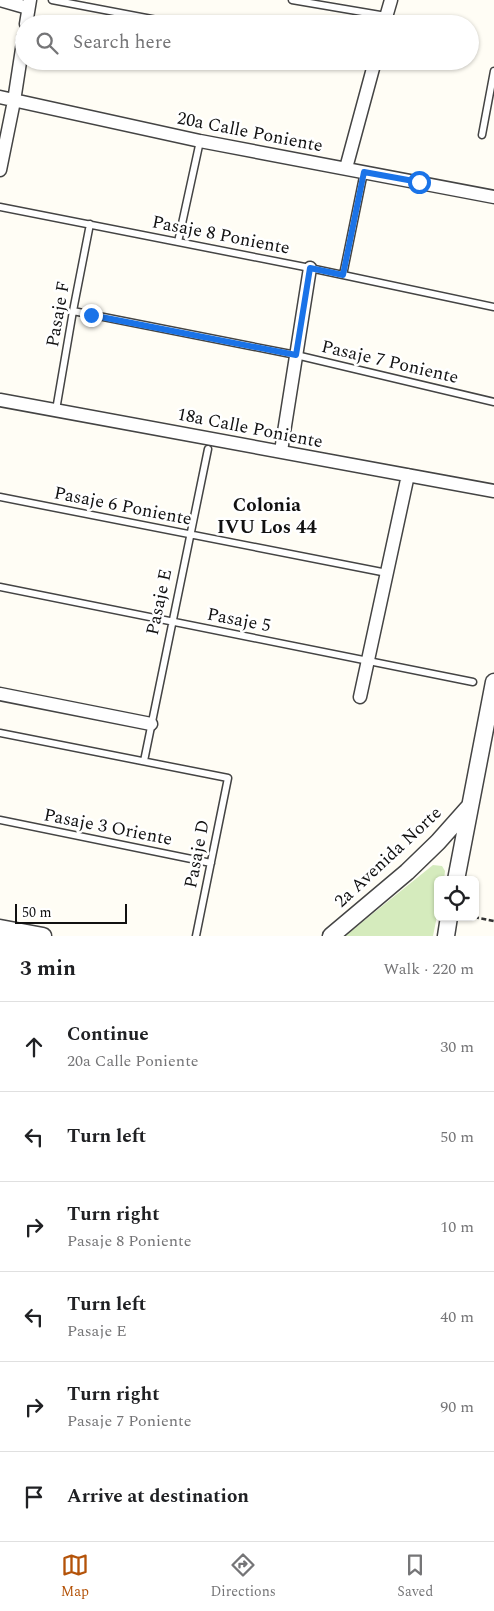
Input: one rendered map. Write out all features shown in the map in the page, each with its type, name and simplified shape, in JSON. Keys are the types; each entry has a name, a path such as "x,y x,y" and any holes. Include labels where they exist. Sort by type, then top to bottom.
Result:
{"street":[{"path":"0,0 29,4"},
{"path":"386,15 391,0"},
{"path":"0,170 19,70"},
{"path":"346,168 373,70"},
{"name":"20a Calle Poniente","path":"0,97 200,141 494,197"},
{"path":"280,451 310,268"},
{"name":"18a Calle Poniente","path":"0,400 494,490"},
{"path":"360,697 408,475"},
{"path":"457,876 470,806 489,734 494,682"},
{"path":"0,694 152,724"},
{"name":"2a Avenida Norte","path":"331,936 407,872 438,842 470,806"},
{"path":"446,936 448,921"},
{"path":"0,928 43,936"}],"lane":[{"path":"52,0 131,15"},
{"path":"292,0 362,15"},
{"path":"482,136 494,71"},
{"path":"178,242 200,141"},
{"path":"343,275 364,172"},
{"name":"Pasaje 8 Poniente","path":"0,207 310,268 494,307"},
{"name":"Pasaje F","path":"56,410 90,224"},
{"name":"Pasaje 7 Poniente","path":"73,311 296,355 494,402"},
{"name":"Pasaje E","path":"144,762 208,449"},
{"name":"Pasaje 6 Poniente","path":"0,497 387,573"},
{"name":"Pasaje 5","path":"0,586 473,682"},
{"path":"0,733 144,762"},
{"name":"Pasaje D","path":"144,762 228,778 196,936"},
{"name":"Pasaje 3 Oriente","path":"0,820 211,863"}],"path":[{"path":"479,918 494,921"}],"green space":[{"path":"433,865 442,866 445,871 444,876 434,876 434,921 436,921 433,936 345,936"}],"district":[{"name":"Colonia IVU Los 44","path":"267,516"}],"route":[{"path":"91,315 296,355 310,268 343,275 364,172 419,182"}]}
